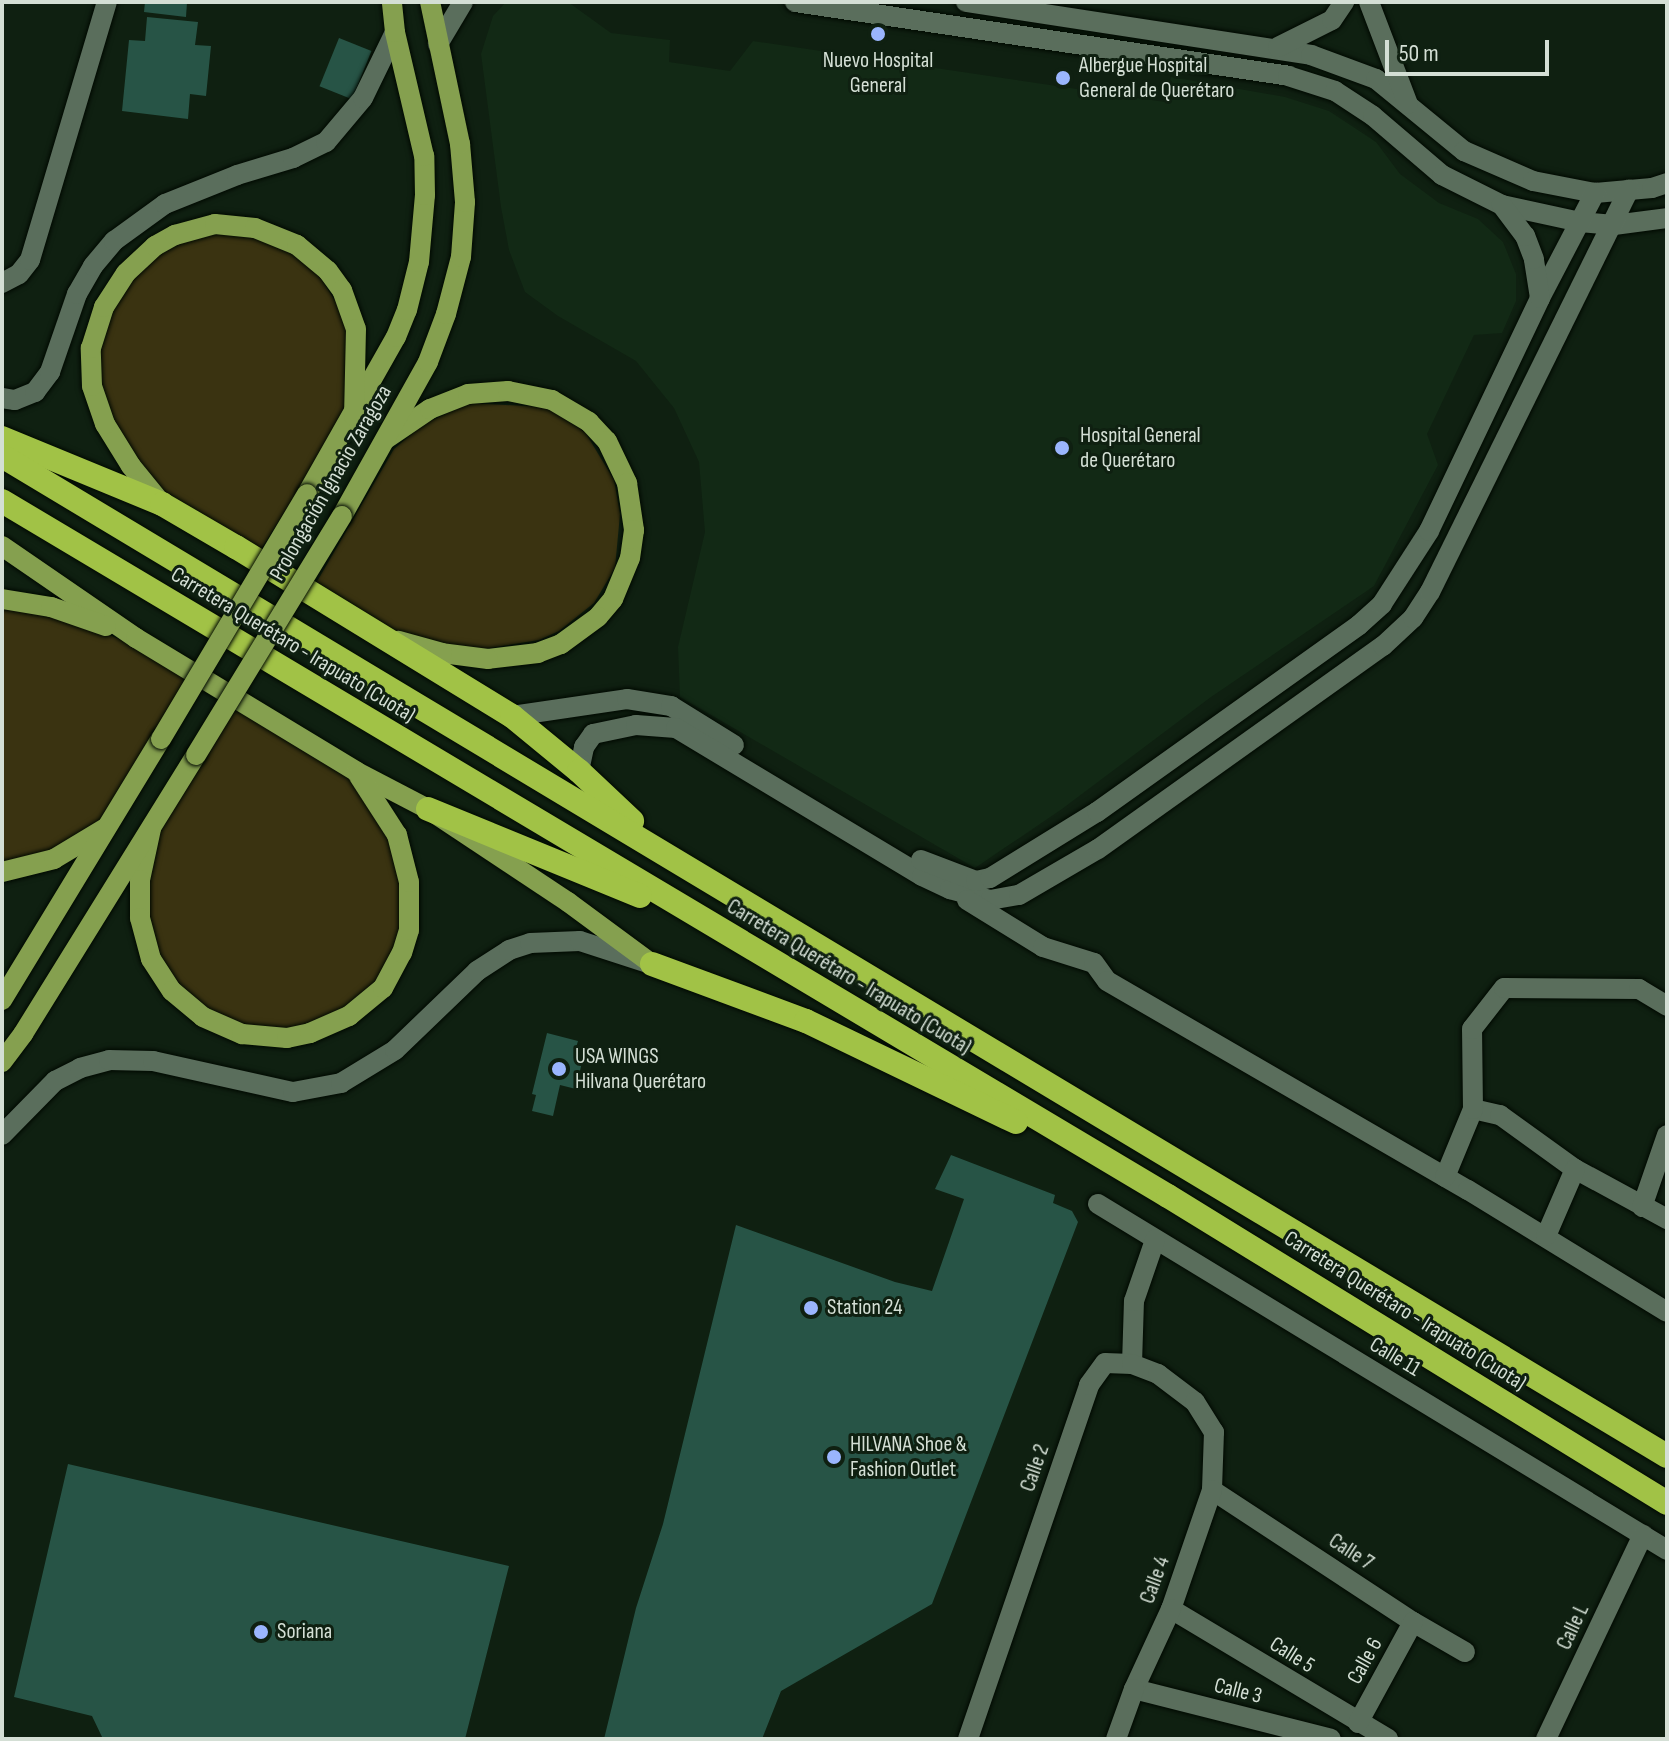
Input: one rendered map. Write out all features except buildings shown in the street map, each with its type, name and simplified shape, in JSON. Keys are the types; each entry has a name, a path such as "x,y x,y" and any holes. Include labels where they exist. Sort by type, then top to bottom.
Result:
{"highway":[{"path":"2,438 162,504 512,716 579,771 662,851"},
{"name":"Carretera Querétaro - Irapuato (Cuota)","path":"2,456 1667,1456"},
{"name":"Carretera Querétaro - Irapuato (Cuota)","path":"2,501 1168,1196 1667,1503"},
{"path":"428,809 715,927"},
{"path":"652,964 806,1021 1168,1196"}],"main road":[{"name":"Prolongación Ignacio Zaragoza","path":"2,1000 113,822 354,416 407,310 423,228 424,156 395,32 392,2"},
{"name":"Prolongación Ignacio Zaragoza","path":"2,1062 23,1034 151,829 342,516 438,340 454,287 464,233 460,144 430,2"},
{"path":"162,504 131,466 105,424 92,386 91,348 104,307 126,273 155,246 175,235 215,224 255,228 297,245 328,271 342,290 356,329 354,416"},
{"path":"380,636 442,653 488,659 538,653 561,644 598,617 613,599 630,558 634,530 627,483 607,441 589,422 552,400 508,391 468,394 430,409 386,439"},
{"path":"2,546 136,638 357,772 428,809 568,902 652,964"},
{"path":"2,599 51,607 136,638"},
{"path":"151,829 140,880 140,918 151,959 172,991 203,1017 242,1034 287,1038 310,1033 349,1016 383,988 402,953 409,930 409,882 397,835 357,772"},
{"path":"2,872 37,867 113,822"}],"street":[{"path":"2,283 19,274 30,260 107,2"},
{"path":"438,44 463,2"},
{"path":"795,2 1288,76 1335,91 1373,116 1442,175 1502,205 1580,222 1614,225 1667,218"},
{"path":"966,2 1278,47 1354,69 1376,79 1464,151 1533,181 1595,193 1667,183"},
{"path":"1278,47 1332,20 1344,2"},
{"path":"1369,2 1408,104"},
{"path":"2,398 15,400 35,392 50,372 77,294 93,266 114,241 165,204 237,175 293,158 326,142 363,98 395,32"},
{"path":"932,867 950,889 990,900 1019,895 1098,849 1383,646 1413,618 1430,592 1629,190"},
{"path":"512,716 627,699 671,706 932,867 976,881 990,878 1097,812 1359,625 1382,604 1429,531 1540,298 1595,193"},
{"path":"1502,205 1525,236 1534,259 1540,298"},
{"path":"579,771 584,747 593,734 636,725 676,728 1043,947 1094,963 1107,981 1546,1236 1667,1312"},
{"path":"2,1135 55,1081 80,1068 109,1060 153,1061 293,1092 341,1083 395,1050 477,971 509,950 530,943 580,941 652,964"},
{"path":"1445,1177 1473,1109 1472,1029 1504,988 1639,989 1667,1006"},
{"path":"1473,1109 1500,1115 1575,1169 1667,1219"},
{"path":"1642,1207 1667,1135"},
{"path":"1546,1236 1575,1169"},
{"name":"Calle 11","path":"1098,1204 1667,1550"},
{"path":"1132,1364 1134,1301 1155,1240"},
{"name":"Calle 2","path":"968,1739 1089,1385 1105,1363 1132,1364"},
{"name":"Calle 4","path":"1116,1739 1134,1689 1171,1609 1212,1490 1214,1432 1195,1402 1158,1374 1132,1364"},
{"name":"Calle 7","path":"1212,1490 1413,1622 1465,1652"},
{"name":"Calle L","path":"1546,1739 1643,1535"},
{"name":"Calle 5","path":"1171,1609 1388,1739"},
{"name":"Calle 6","path":"1358,1723 1413,1622"},
{"name":"Calle 3","path":"1134,1689 1331,1739"}],"shaded area":[{"name":"Hospital General de Querétaro","path":"506,2 568,2 611,33 670,40 669,62 730,71 753,41 1165,102 1171,77 1285,97 1329,111 1376,142 1400,174 1439,203 1478,219 1503,242 1516,274 1516,301 1502,333 1474,335 1427,434 1438,465 1374,586 1211,697 1062,809 975,868 680,697 678,647 705,532 699,462 674,408 636,361 558,316 525,292 509,250 501,207 481,54 493,16"},
{"path":"209,231 251,234 293,254 319,275 348,322 345,416 260,551 165,496 111,423 99,383 102,330 138,269 158,253"},
{"path":"469,403 546,407 585,432 614,480 620,514 615,568 594,603 559,631 539,640 478,650 450,646 389,629 315,585 394,449 422,425"},
{"path":"2,599 80,623 134,645 190,677 103,822 72,850 2,864"},
{"path":"235,706 348,773 390,837 402,883 400,936 382,980 363,998 312,1027 254,1030 195,1003 157,959 146,901 159,828"}],"place":[{"name":"Nuevo Hospital General","path":"878,34"},
{"name":"Albergue Hospital General de Querétaro","path":"1063,78"},
{"name":"Hospital General de Querétaro","path":"1062,448"},
{"name":"USA WINGS Hilvana Querétaro","path":"559,1069"},
{"name":"Station 24","path":"811,1308"},
{"name":"HILVANA Shoe & Fashion Outlet","path":"834,1457"},
{"name":"Soriana","path":"261,1632"}]}
